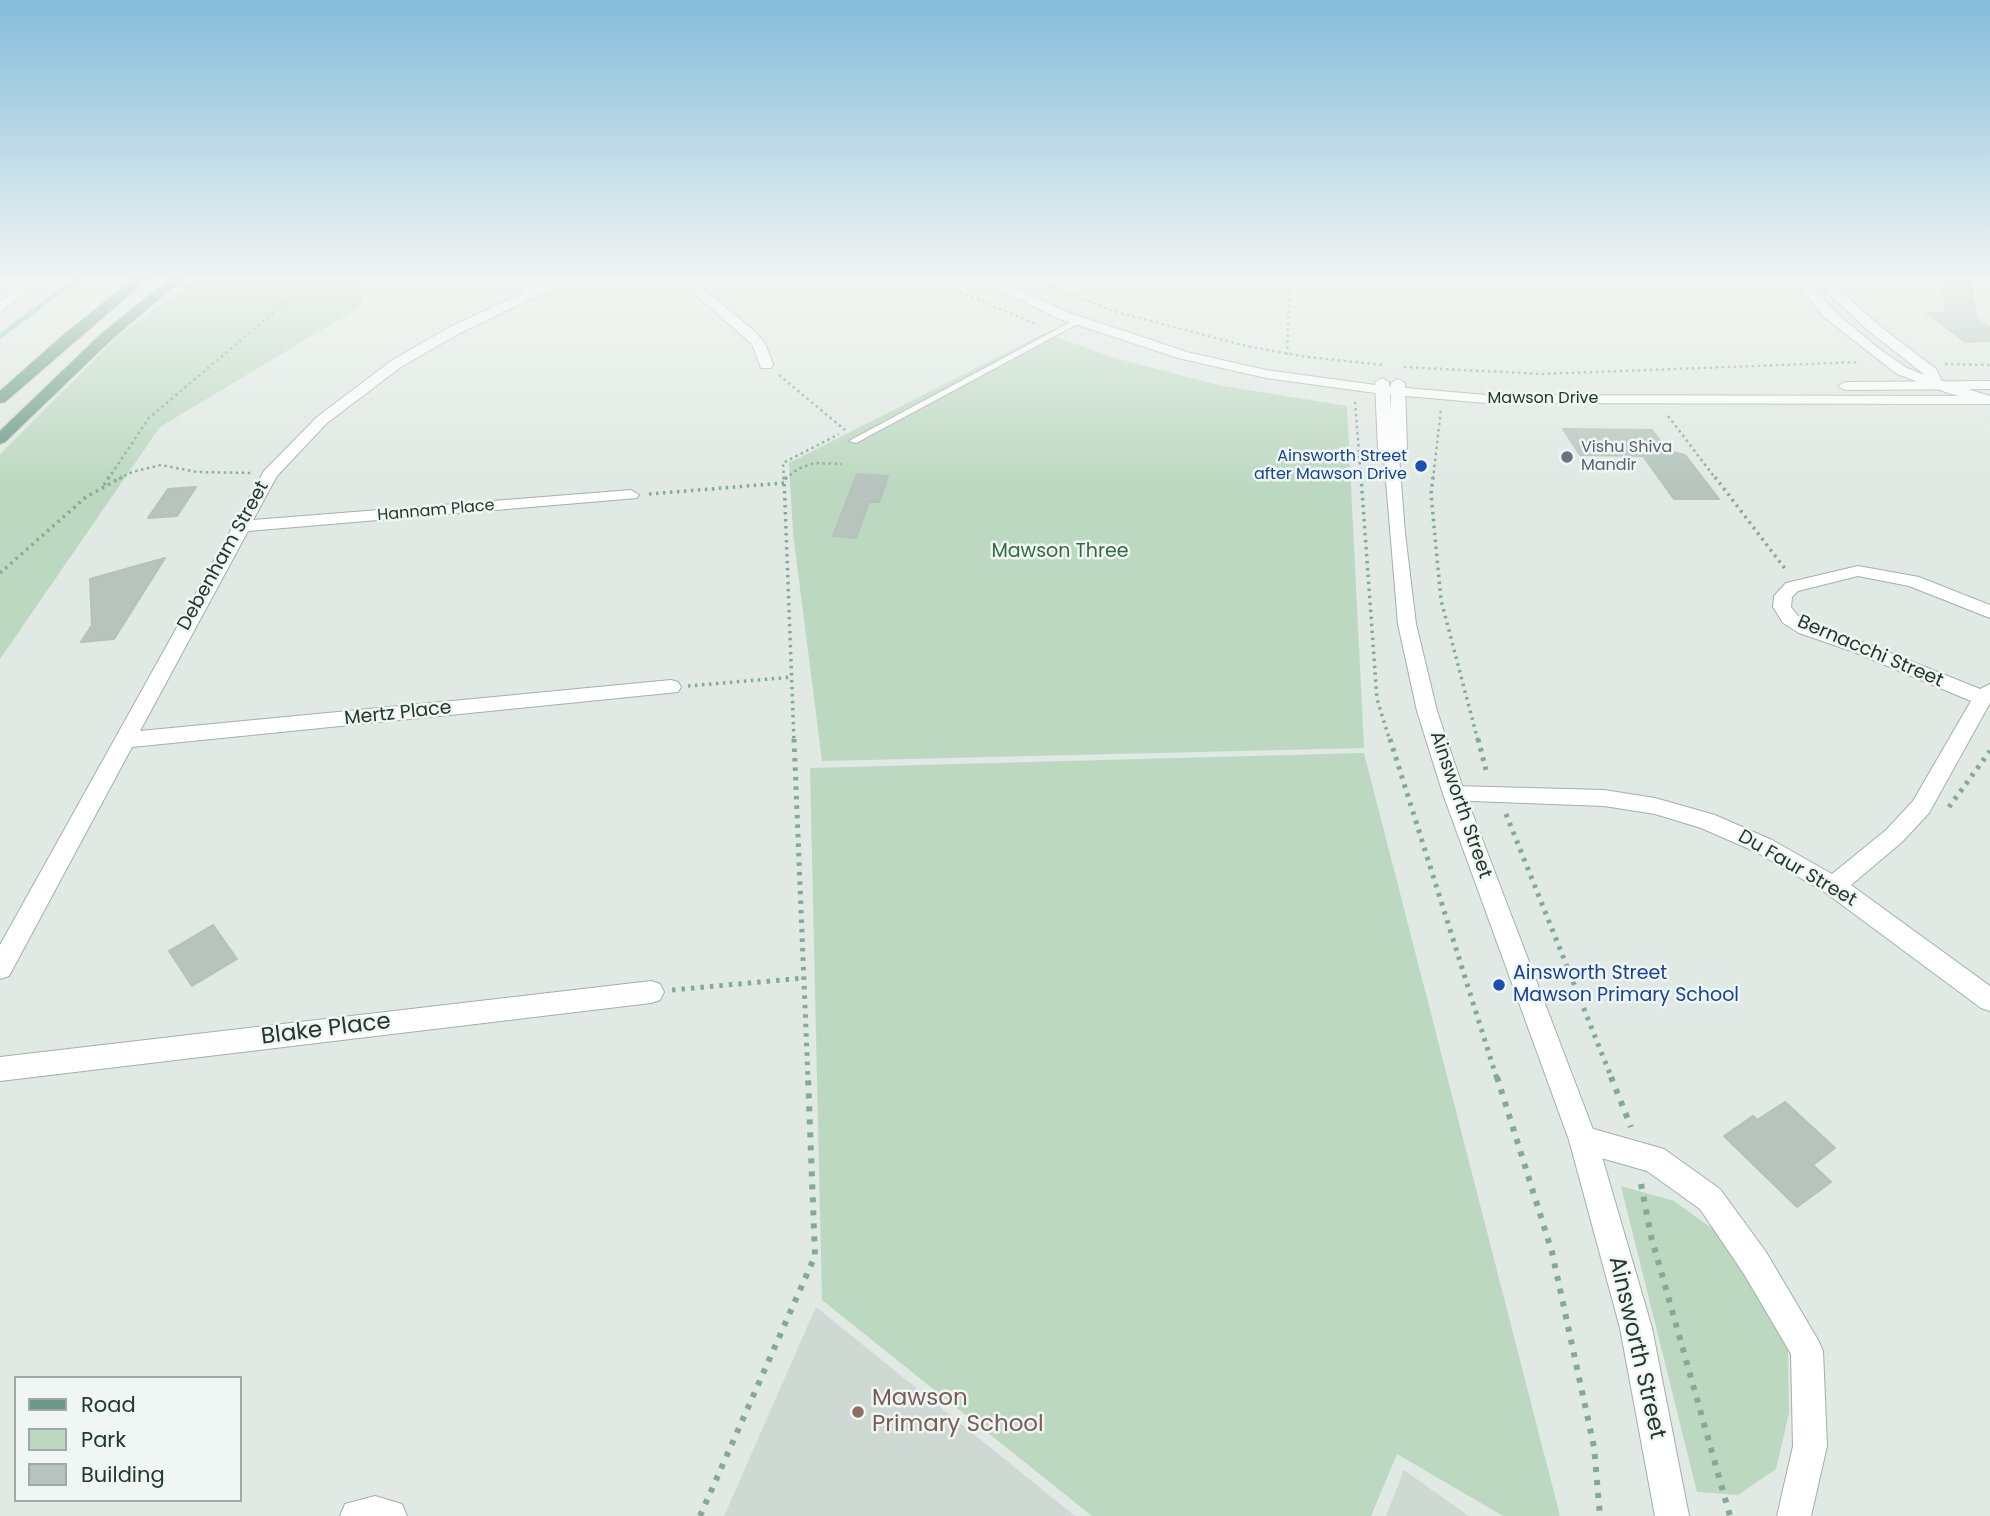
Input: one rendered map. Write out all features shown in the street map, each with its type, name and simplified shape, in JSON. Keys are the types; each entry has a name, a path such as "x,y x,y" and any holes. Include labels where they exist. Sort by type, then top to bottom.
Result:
{"main road":[{"path":"0,399 57,347"},
{"path":"0,439 96,347"}],"street":[{"name":"Debenham Street","path":"0,968 270,474 322,421 396,364 426,347"},
{"path":"759,347 766,365"},
{"name":"Mawson Drive","path":"1158,347 1183,355 1291,379 1382,386 1486,399 1990,400"},
{"path":"1870,347 1902,371 1990,400"},
{"path":"1898,347 1931,372 1939,391 1930,400"},
{"name":"Mawson Drive","path":"1399,388 1990,385"},
{"name":"Ainsworth Street","path":"1382,386 1386,449 1392,456 1407,624 1427,711 1454,794 1583,1140 1636,1328 1672,1516"},
{"name":"Ainsworth Street","path":"1392,456 1399,452 1399,388"},
{"name":"Hannam Place","path":"241,526 631,495"},
{"name":"Bernacchi Street","path":"1834,886 1894,836 1921,807 1986,694 1806,629 1790,619 1782,607 1783,596 1798,585 1858,571 1913,581 1990,612"},
{"name":"Mertz Place","path":"124,740 671,687"},
{"name":"Du Faur Street","path":"1454,794 1604,797 1655,806 1707,821 1764,846 1834,886 1990,1000"},
{"name":"Blake Place","path":"0,1069 651,992"},
{"path":"1583,1140 1654,1159 1710,1199 1755,1263 1807,1351 1810,1446 1794,1516"},
{"path":"357,1516 375,1513 390,1516"}],"lane":[{"path":"853,441 1031,347"}],"path":[{"path":"103,486 149,418 233,347"},
{"path":"1250,347 1391,366"},
{"path":"1288,347 1288,354"},
{"path":"1850,353 1859,362"},
{"path":"1404,367 1542,374 1888,361"},
{"path":"1917,361 1990,365"},
{"path":"1859,362 1849,377 1859,386"},
{"path":"766,365 846,430"},
{"path":"1343,400 1356,402 1357,409 1377,699 1552,1252 1594,1447 1600,1516"},
{"path":"1656,400 1798,585"},
{"path":"1438,411 1431,494 1441,600 1487,774 1654,1185 1639,1184 1651,1236 1730,1516"},
{"path":"700,1516 815,1256 783,463 858,424"},
{"path":"631,495 784,481 798,470 814,463 842,464"},
{"path":"0,573 86,497 132,472 161,465 197,472 270,474"},
{"path":"671,687 792,677"},
{"path":"651,992 804,978"}],"shaded area":[{"name":"Mawson Primary School","path":"816,1307 1075,1516 724,1516"},
{"path":"1404,1470 1469,1516 1386,1516"}],"green space":[{"path":"107,347 294,347 160,427 0,659 0,454"},
{"name":"Mawson Three","path":"1018,347 1083,347 1115,358 1218,385 1347,406 1364,748 822,761 793,533 789,463"},
{"path":"1364,753 1560,1516 1503,1516 1397,1454 1371,1516 1092,1516 822,1300 810,768"},
{"path":"1621,1186 1674,1201 1717,1232 1788,1345 1789,1413 1776,1469 1738,1495 1697,1492"}],"building":[{"path":"1563,429 1652,430 1668,451 1685,455 1719,499 1674,499 1643,456 1580,455"},
{"path":"857,474 888,476 879,502 869,502 856,538 833,536"},
{"path":"196,487 177,516 148,518 168,489"},
{"path":"165,558 114,639 81,642 92,625 90,579"},
{"path":"213,925 237,959 192,986 169,951"},
{"path":"1785,1102 1835,1148 1813,1165 1831,1182 1797,1207 1724,1136 1753,1116 1757,1120"}],"place":[{"name":"Vishu Shiva Mandir","path":"1567,457"},
{"name":"Ainsworth Street after Mawson Drive","path":"1421,466"},
{"name":"Ainsworth Street Mawson Primary School","path":"1499,985"},
{"name":"Mawson Primary School","path":"858,1412"}]}
